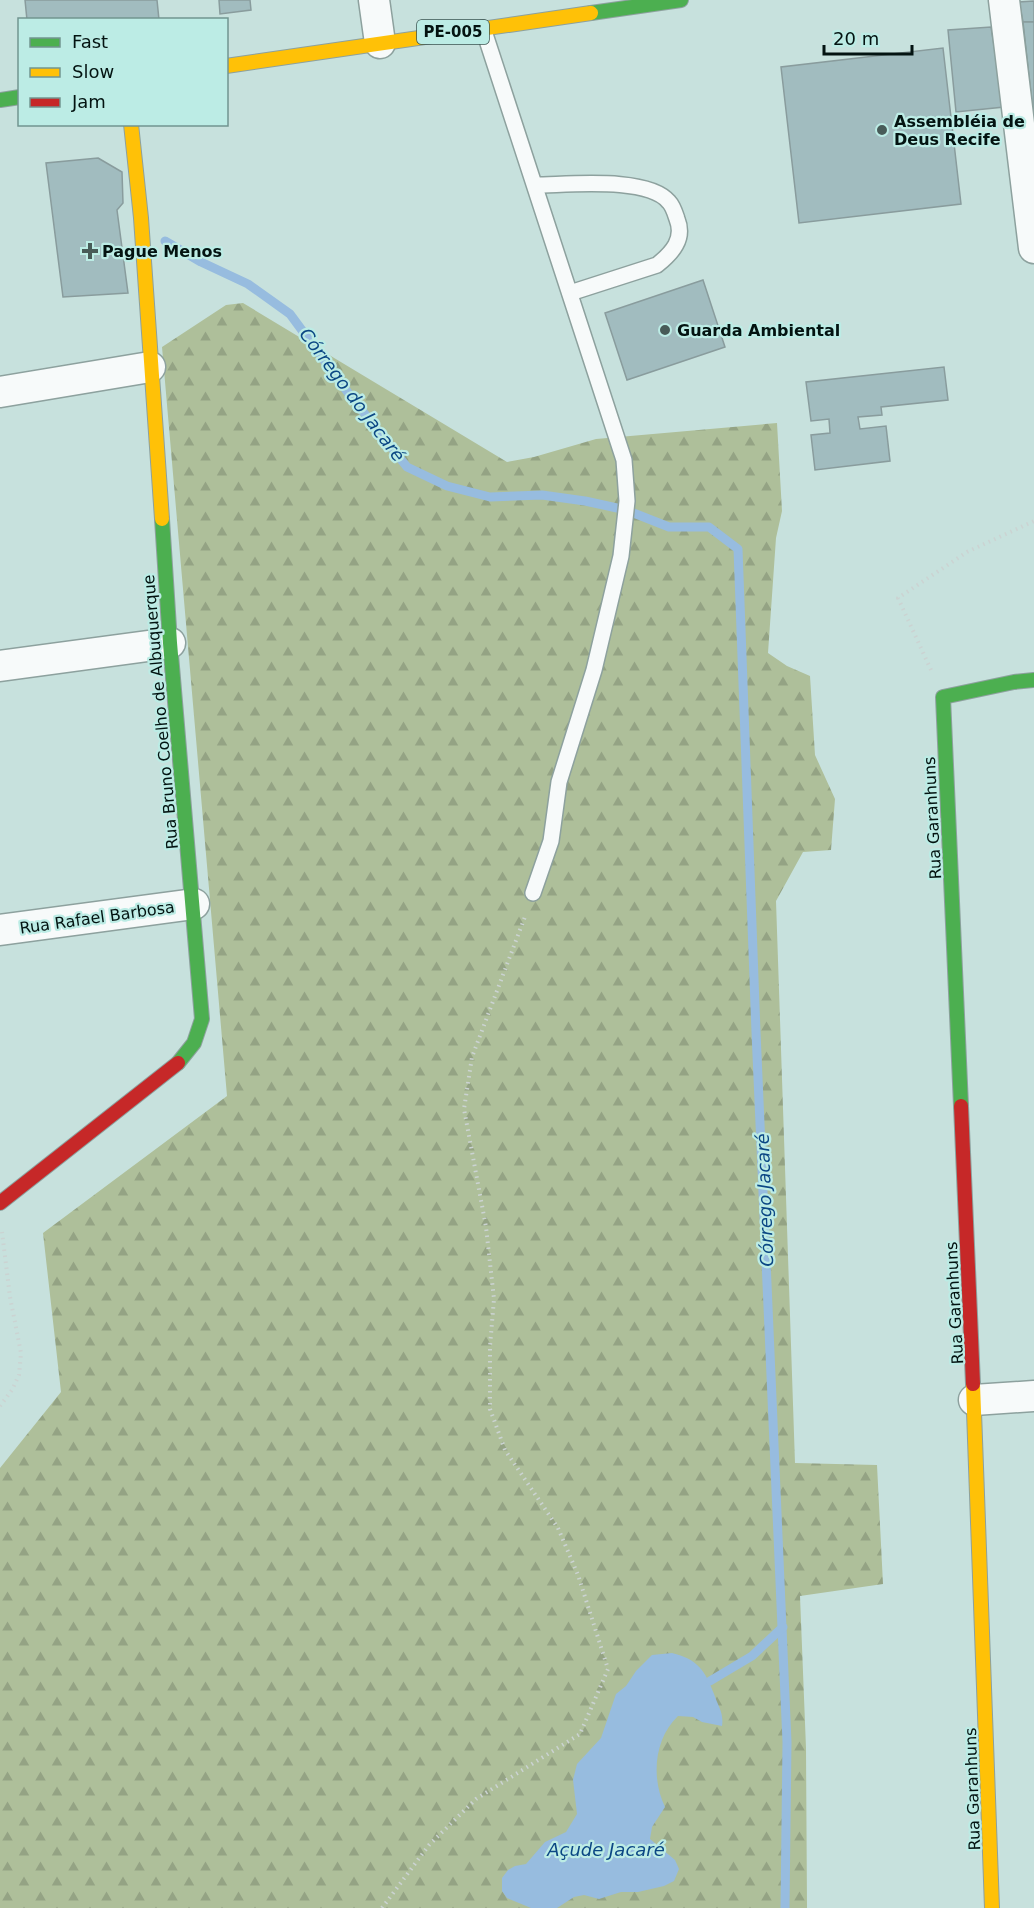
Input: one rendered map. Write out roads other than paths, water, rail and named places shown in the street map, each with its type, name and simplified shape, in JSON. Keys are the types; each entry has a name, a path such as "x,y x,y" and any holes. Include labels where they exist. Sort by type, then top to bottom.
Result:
{"street":[{"path":"374,0 380,43"},
{"name":"PE-005","path":"228,66 681,0"},
{"path":"1004,0 1034,248"},
{"path":"0,100 18,97"},
{"name":"Rua Bruno Coelho de Albuquerque","path":"0,1203 178,1063 190,1051 200,1035 202,1019 170,643 141,218 131,126"},
{"path":"0,392 150,367"},
{"path":"0,666 170,643"},
{"name":"Rua Garanhuns","path":"993,1908 974,1400 943,697 1034,680"},
{"name":"Rua Rafael Barbosa","path":"0,930 194,904"},
{"path":"974,1400 1034,1396"}],"lane":[{"path":"483,28 624,460 627,501 621,556 594,670 560,782 550,841 533,893"},
{"path":"534,185 624,184 654,191 670,203 680,225 680,239 668,256 657,265 570,293"}],"water":[{"name":"Açude Jacaré","path":"672,1653 694,1662 703,1672 711,1686 722,1717 722,1726 702,1722 693,1717 678,1716 670,1725 660,1747 657,1759 658,1784 665,1807 652,1827 650,1839 675,1860 679,1869 674,1881 664,1886 638,1892 621,1892 599,1899 584,1895 574,1897 557,1908 531,1908 507,1898 502,1891 502,1878 508,1870 526,1864 545,1842 566,1832 577,1814 573,1780 577,1764 601,1738 616,1694 626,1686 636,1671 652,1655"}],"waterway":[{"name":"Córrego Jacaré","path":"165,241 201,262 248,284 290,314 407,467 447,486 490,497 542,495 626,510 669,527 709,527 738,549 756,1032 787,1742 785,1908"},
{"name":"Córrego Jacaré","path":"710,1681 752,1656 783,1627"}],"place":[{"name":"Assembléia de Deus Recife","path":"882,130"},
{"name":"Pague Menos","path":"90,251"},
{"name":"Guarda Ambiental","path":"665,330"}],"water label":[{"name":"Córrego do Jacaré","path":"352,395"}]}
